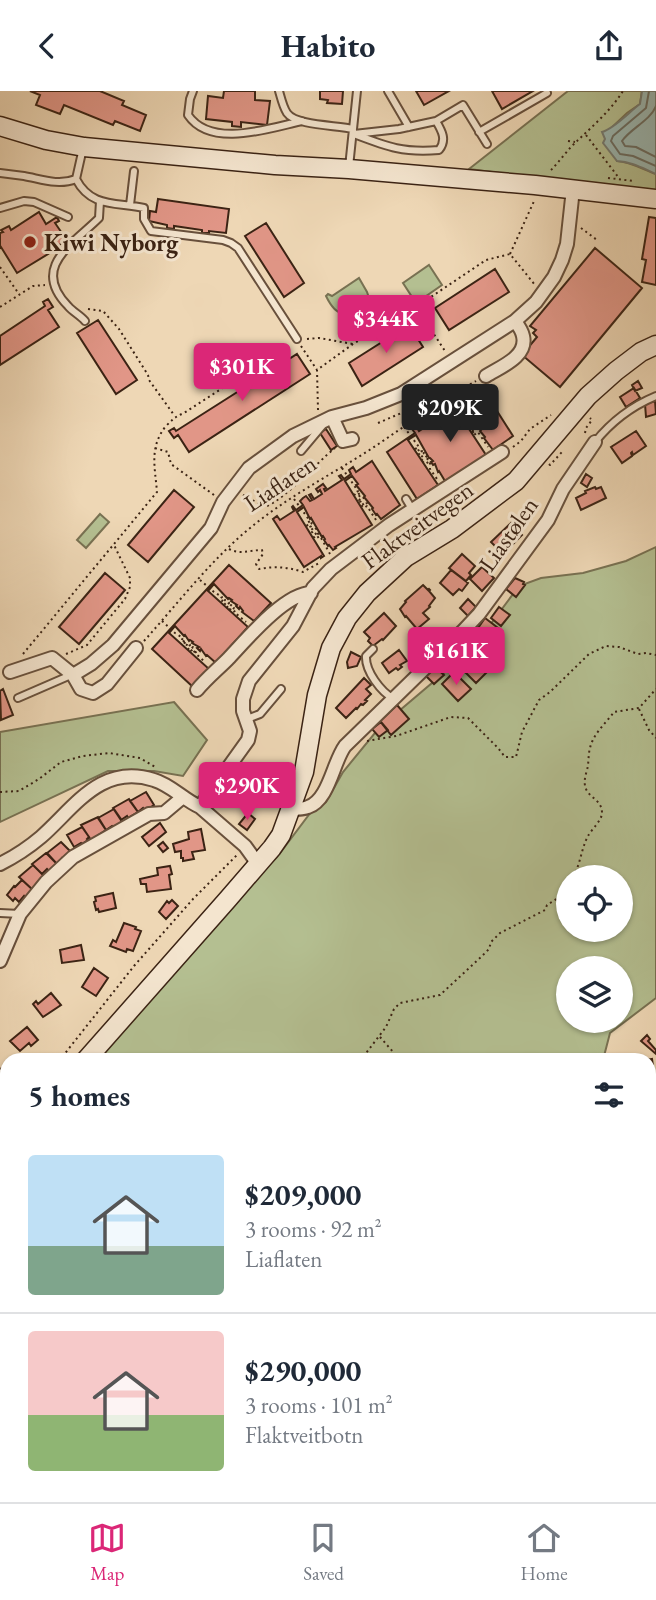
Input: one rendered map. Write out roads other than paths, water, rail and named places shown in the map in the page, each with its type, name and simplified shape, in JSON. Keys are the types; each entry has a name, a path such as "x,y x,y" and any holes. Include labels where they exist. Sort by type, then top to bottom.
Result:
{"main road":[{"path":"0,126 46,140 84,147 275,165 541,180 573,189 656,198"},
{"name":"Flaktveitvegen","path":"92,1053 281,835 304,772 312,722 331,648 366,593 406,557 500,495 554,449 576,421 588,395 641,352 656,345"}],"street":[{"name":"Liaflaten","path":"73,675 113,645 211,528 223,502 249,468 293,436 325,420 393,398 515,321 536,302 554,277 562,260 570,225 573,189"},
{"path":"486,376 521,352 523,335 515,321"},
{"name":"Liaflaten","path":"325,420 348,440"},
{"name":"Liastølen","path":"291,809 314,804 326,788 345,746 479,614 548,520 563,489 595,442"},
{"path":"200,807 248,740 250,731 243,711 243,699 249,681 293,626 313,588 331,569 409,504 502,452"},
{"path":"197,690 254,630 293,599 305,593 312,593"},
{"path":"10,672 52,658 73,675 81,689 93,693 107,684 136,649"},
{"path":"0,864 41,837 92,787 114,778 140,776 157,781 200,807 245,846 258,864"},
{"path":"0,961 3,946 20,914 46,882 73,857 149,814 164,813 183,797"}],"lane":[{"path":"193,91 188,115 194,123 215,133 247,134 302,121"},
{"path":"279,91 286,112 292,117 354,132 391,148 417,152 439,150 444,137 436,121"},
{"path":"349,169 357,91"},
{"path":"388,91 410,127"},
{"path":"479,132 547,93"},
{"path":"354,132 410,127 436,121 463,105 487,144"},
{"path":"84,147 76,179 84,191 100,201 144,208 143,215 148,229 156,232 223,240 234,244 297,339"},
{"path":"130,205 134,171"},
{"path":"0,173 62,183 76,179"},
{"path":"0,208 24,201 34,202 68,217"},
{"path":"85,321 69,307 55,287 53,271 58,257 99,218 100,201"},
{"name":"Liastølen","path":"595,442 602,433 638,404 656,396"},
{"path":"301,451 325,420"},
{"path":"373,649 366,656 367,666 372,676 394,699"},
{"path":"18,698 73,675"},
{"path":"247,719 260,714 281,689"},
{"path":"0,913 20,914"}],"water":[{"path":"642,91 656,91 656,174 617,161 603,143 605,139 602,132 640,104"}],"place":[{"name":"Kiwi Nyborg","path":"30,242"}]}
